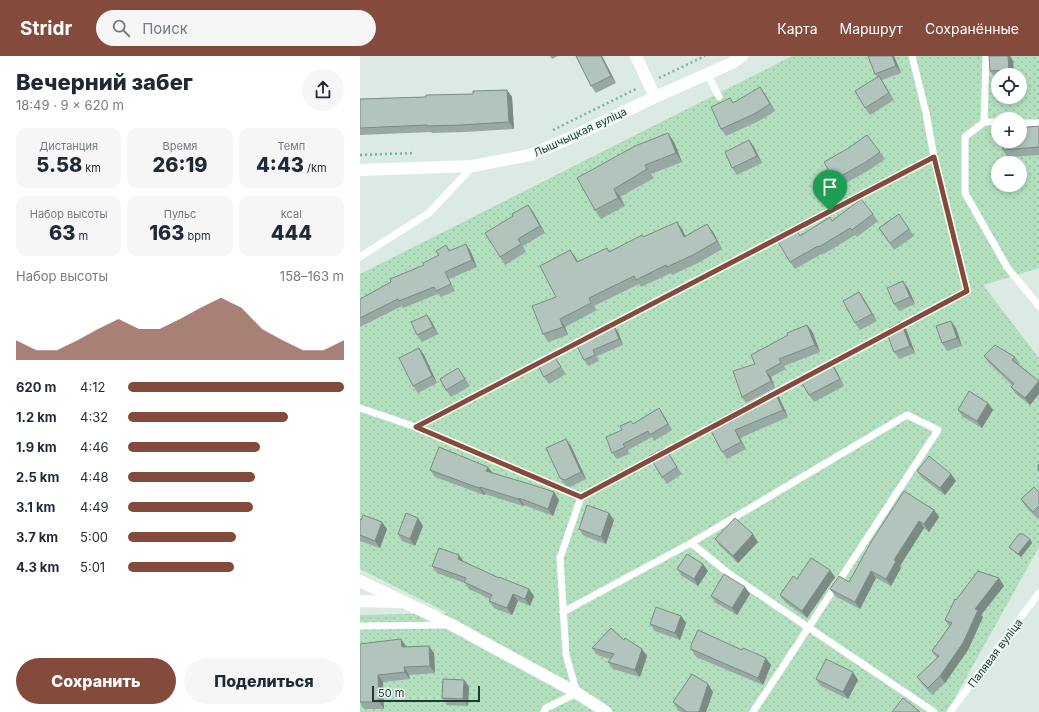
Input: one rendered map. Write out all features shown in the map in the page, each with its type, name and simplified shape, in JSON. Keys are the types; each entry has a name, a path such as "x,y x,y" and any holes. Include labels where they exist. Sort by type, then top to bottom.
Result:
{"street":[{"path":"636,56 655,96"},
{"name":"Лышчыцкая вуліца","path":"360,170 473,166 530,155 570,138 655,96 732,63 742,56"},
{"path":"360,581 452,626 578,693 606,712"},
{"path":"360,601 404,602"}],"lane":[{"path":"820,370 967,291 934,157 926,113 912,56"},
{"path":"984,122 986,56"},
{"path":"707,74 719,97"},
{"path":"991,122 984,122 965,137 965,193 1008,267 1039,306"},
{"path":"1027,122 1039,123"},
{"path":"416,427 934,157"},
{"path":"360,258 429,213 473,166"},
{"path":"763,400 813,373"},
{"path":"360,408 416,427 581,497"},
{"path":"563,612 691,543 907,415 938,430 753,712"},
{"path":"544,712 546,708 578,693 566,655 560,558 581,497 721,422"},
{"path":"691,543 732,576 934,712"},
{"name":"Палявая вуліца","path":"950,712 1039,593"},
{"path":"360,626 452,626"}],"path":[{"path":"546,133 705,56"},
{"path":"360,155 421,153"}],"green space":[{"path":"792,56 1039,56 1039,268 983,285 1039,358 1039,547 947,712 360,712 360,615 448,613 360,569 360,274"}],"building":[{"path":"576,56 601,56 611,76 591,86"},
{"path":"868,56 892,56 896,66 875,74"},
{"path":"989,56 1008,56 1009,68 991,68 990,71"},
{"path":"879,76 889,93 865,108 855,91"},
{"path":"760,87 770,104 754,114 721,129 711,107 730,98 733,103"},
{"path":"507,90 509,122 360,128 360,99 426,97 426,95 473,94 473,91"},
{"path":"1039,126 1039,147 1027,148 1027,127"},
{"path":"668,133 676,153 645,165 647,169 614,189 618,198 595,210 577,178 635,146"},
{"path":"867,135 880,152 866,162 834,180 824,162 847,149"},
{"path":"749,140 757,156 732,168 725,152"},
{"path":"1003,148 1027,148 1003,150"},
{"path":"861,199 873,214 852,230 850,228 819,247 818,246 790,262 778,242 797,231 800,236 830,217 832,221"},
{"path":"528,205 540,226 518,239 521,244 500,257 485,233"},
{"path":"899,214 909,229 890,243 879,228"},
{"path":"677,222 684,237 707,224 717,241 693,255 667,267 666,265 636,280 634,276 589,298 591,303 560,319 563,327 543,334 532,306 556,297 540,266 570,250 577,262 607,248 609,252 642,235 643,237"},
{"path":"466,244 472,260 445,272 451,284 436,291 434,287 399,301 398,299 360,318 360,299 391,282 390,279 424,265 423,263 439,255 436,251 446,245 449,251"},
{"path":"903,281 910,297 894,304 887,288"},
{"path":"859,292 872,314 855,323 843,301"},
{"path":"427,315 433,327 417,335 411,322"},
{"path":"951,321 957,338 942,343 936,326"},
{"path":"901,322 910,346 894,352 886,331"},
{"path":"807,325 815,345 779,359 781,363 766,371 771,381 742,397 733,371 755,364 751,355 788,335 787,333"},
{"path":"614,326 619,339 593,350 595,355 584,360 577,346 597,336 596,334"},
{"path":"995,345 1015,357 1012,360 1039,381 1025,398 1011,387 1014,384 984,356"},
{"path":"419,348 432,376 413,386 399,358"},
{"path":"554,356 561,367 544,377 538,366"},
{"path":"830,361 840,379 809,395 799,378"},
{"path":"458,368 465,379 446,390 440,379"},
{"path":"774,390 783,410 735,430 741,442 722,452 708,425"},
{"path":"969,391 988,403 977,421 958,410"},
{"path":"659,408 668,424 650,435 648,431 623,444 625,447 612,453 606,437 622,430 620,426 631,421 633,424"},
{"path":"566,439 581,472 565,480 560,478 546,448"},
{"path":"439,447 488,467 486,471 554,492 548,509 519,498 518,499 480,487 479,488 430,470"},
{"path":"665,448 677,467 662,477 649,456"},
{"path":"929,456 951,474 940,488 917,471"},
{"path":"1034,487 1039,492 1039,506 1033,512 1021,499"},
{"path":"904,491 934,510 924,524 919,521 894,560 896,561 886,579 871,571 855,602 830,589 839,576 849,582 871,542"},
{"path":"587,505 609,513 601,537 579,529"},
{"path":"406,513 418,518 410,539 398,534"},
{"path":"363,515 382,522 375,541 360,535 360,519 361,520"},
{"path":"735,518 753,534 733,556 715,539"},
{"path":"1019,534 1023,534 1030,539 1018,554 1009,547"},
{"path":"439,548 459,555 458,559 499,578 529,589 525,599 513,594 507,608 489,601 492,595 464,582 466,578 432,566"},
{"path":"687,554 703,564 694,579 677,569"},
{"path":"811,558 830,570 802,611 780,595 793,576 797,579"},
{"path":"978,571 999,578 975,609 978,610 963,643 940,676 928,688 917,677 939,656 932,651 952,623 945,620 955,599 956,600"},
{"path":"724,574 745,587 732,608 711,596"},
{"path":"656,607 681,616 675,633 650,624"},
{"path":"611,628 624,640 625,638 642,649 635,670 608,662 614,654 592,648"},
{"path":"698,630 742,650 743,648 766,658 758,678 691,649 691,645"},
{"path":"401,639 402,647 429,646 430,666 404,667 405,672 378,675 379,702 360,702 360,644"},
{"path":"826,659 853,672 843,692 816,679"},
{"path":"692,674 708,684 699,712 687,712 673,702"},
{"path":"443,679 464,680 463,699 442,698"},
{"path":"903,698 920,712 892,712"}],"route":[{"path":"934,157 967,291 581,497 416,427 727,265 830,211 934,157"}]}
